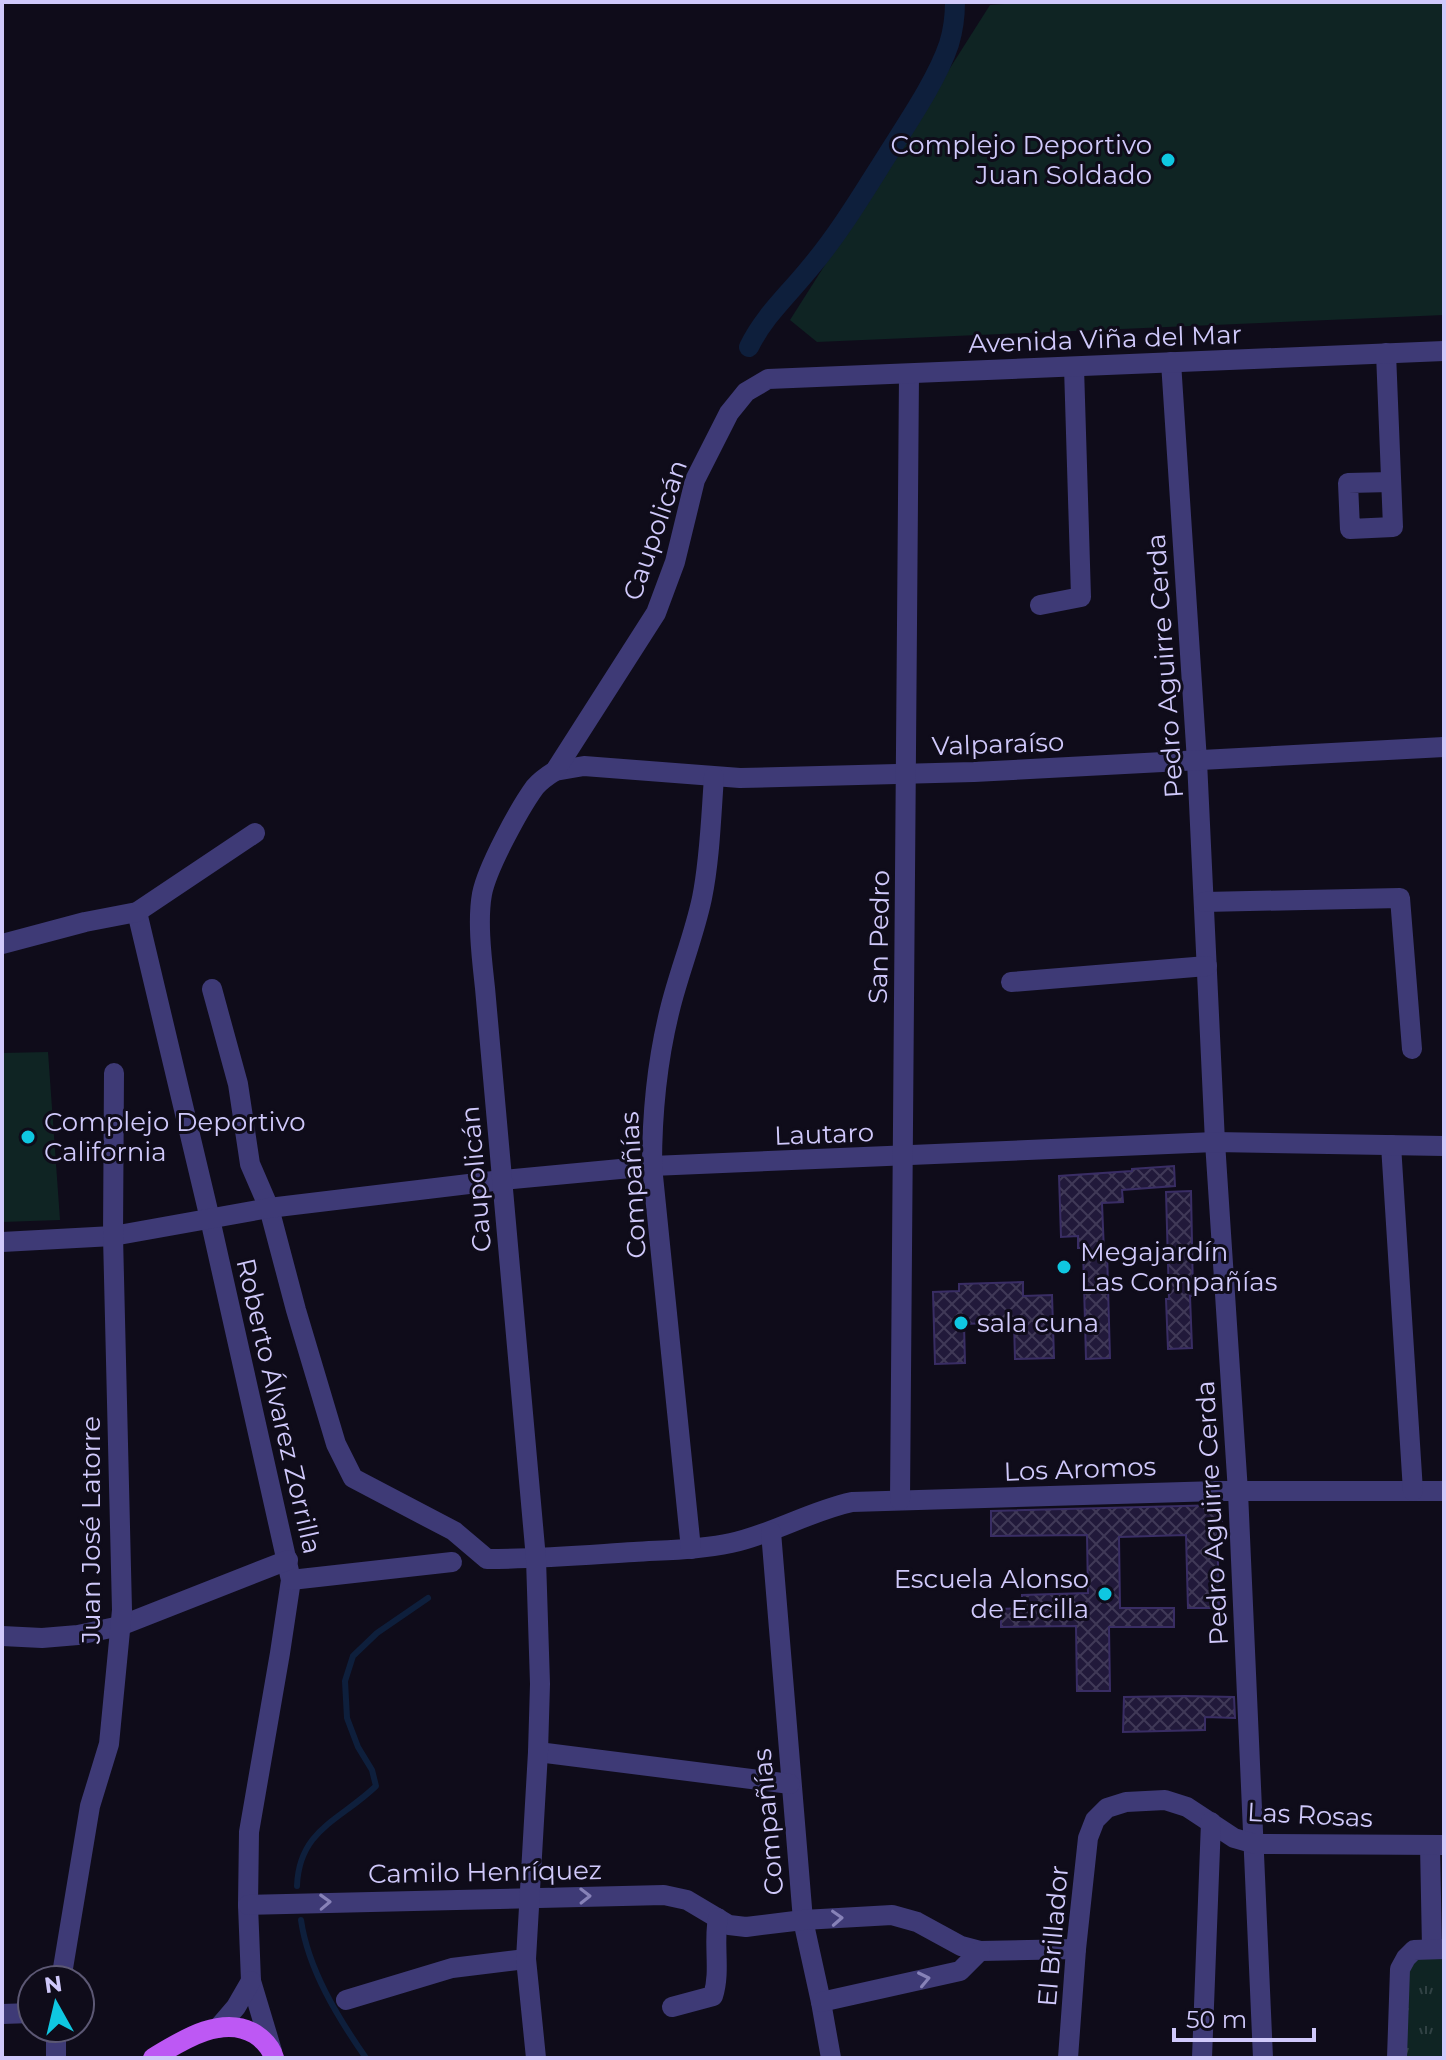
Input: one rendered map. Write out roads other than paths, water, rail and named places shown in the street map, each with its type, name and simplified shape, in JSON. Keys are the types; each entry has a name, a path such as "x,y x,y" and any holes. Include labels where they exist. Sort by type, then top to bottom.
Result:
{"main road":[{"path":"153,2058 177,2043 218,2028 250,2031 264,2041 273,2054"}],"street":[{"name":"Avenida Viña del Mar","path":"768,379 1444,351"},
{"path":"1386,353 1391,482"},
{"name":"Pedro Aguirre Cerda","path":"1171,362 1238,1492 1263,2058"},
{"path":"1040,605 1081,597 1074,367"},
{"name":"San Pedro","path":"900,1500 909,374"},
{"name":"Caupolicán","path":"536,2058 526,1959 540,1684 536,1559 481,936 482,894 501,846 531,794 540,782 555,771 656,613 675,562 695,480 729,413 746,392 768,379"},
{"name":"Valparaíso","path":"555,771 584,766 714,777 776,778 1030,770 1444,747"},
{"name":"Compañías","path":"691,1549 652,1166 657,1079 670,1008 702,895 708,860 714,777"},
{"path":"2,944 137,912 255,833"},
{"path":"1204,902 1400,898 1412,1049"},
{"name":"Roberto Álvarez Zorrilla","path":"137,912 290,1570 249,1832 251,1981 273,2054"},
{"path":"1011,982 1207,966"},
{"path":"212,989 238,1084 250,1164 269,1208"},
{"name":"Juan José Latorre","path":"64,1964 90,1806 109,1744 122,1610 113,1236 114,1073"},
{"name":"Lautaro","path":"2,1242 113,1236 269,1208 502,1180 652,1166 1215,1142 1444,1146"},
{"path":"1391,1145 1413,1491"},
{"name":"Los Aromos","path":"269,1208 331,1429 353,1478 454,1531 487,1559 691,1549 731,1543 771,1532 830,1507 852,1502 1238,1492 1444,1491"},
{"name":"Compañías","path":"771,1532 803,1920 831,2058"},
{"path":"2,1636 42,1638 78,1635 120,1626 290,1570 452,1562"},
{"path":"538,1752 790,1784"},
{"name":"Las Rosas","path":"1095,1820 1107,1808 1126,1802 1165,1800 1187,1807 1234,1838 1255,1844 1437,1845"},
{"name":"El Brillador","path":"1068,2058 1088,1838 1095,1820"},
{"path":"1202,2058 1211,1822"},
{"path":"1397,2058 1400,1969 1414,1950 1438,1948 1437,1845"},
{"name":"Camilo Henríquez","path":"248,1905 664,1895 687,1900 729,1925 746,1927 892,1915 917,1922 961,1946 980,1951 1076,1949"},
{"path":"672,2007 713,1996 717,1984 715,1935 718,1918"},
{"path":"821,2002 960,1971 980,1951"},
{"path":"346,2000 452,1968 526,1959"},
{"path":"218,2028 236,2007 251,1981"}],"waterway":[{"path":"749,347 769,316 840,229 920,102 949,44 955,2"},
{"path":"297,1886 305,1851 314,1838 376,1786 372,1770 358,1747 347,1718 345,1681 353,1656 377,1633 428,1598"},
{"path":"301,1920 317,1975 366,2058"}],"place":[{"name":"Complejo Deportivo Juan Soldado","path":"1168,160"},
{"name":"Complejo Deportivo California","path":"28,1137"},
{"name":"Megajardín Las Compañías","path":"1064,1267"},
{"name":"sala cuna","path":"961,1323"},
{"name":"Escuela Alonso de Ercilla","path":"1105,1594"}]}
